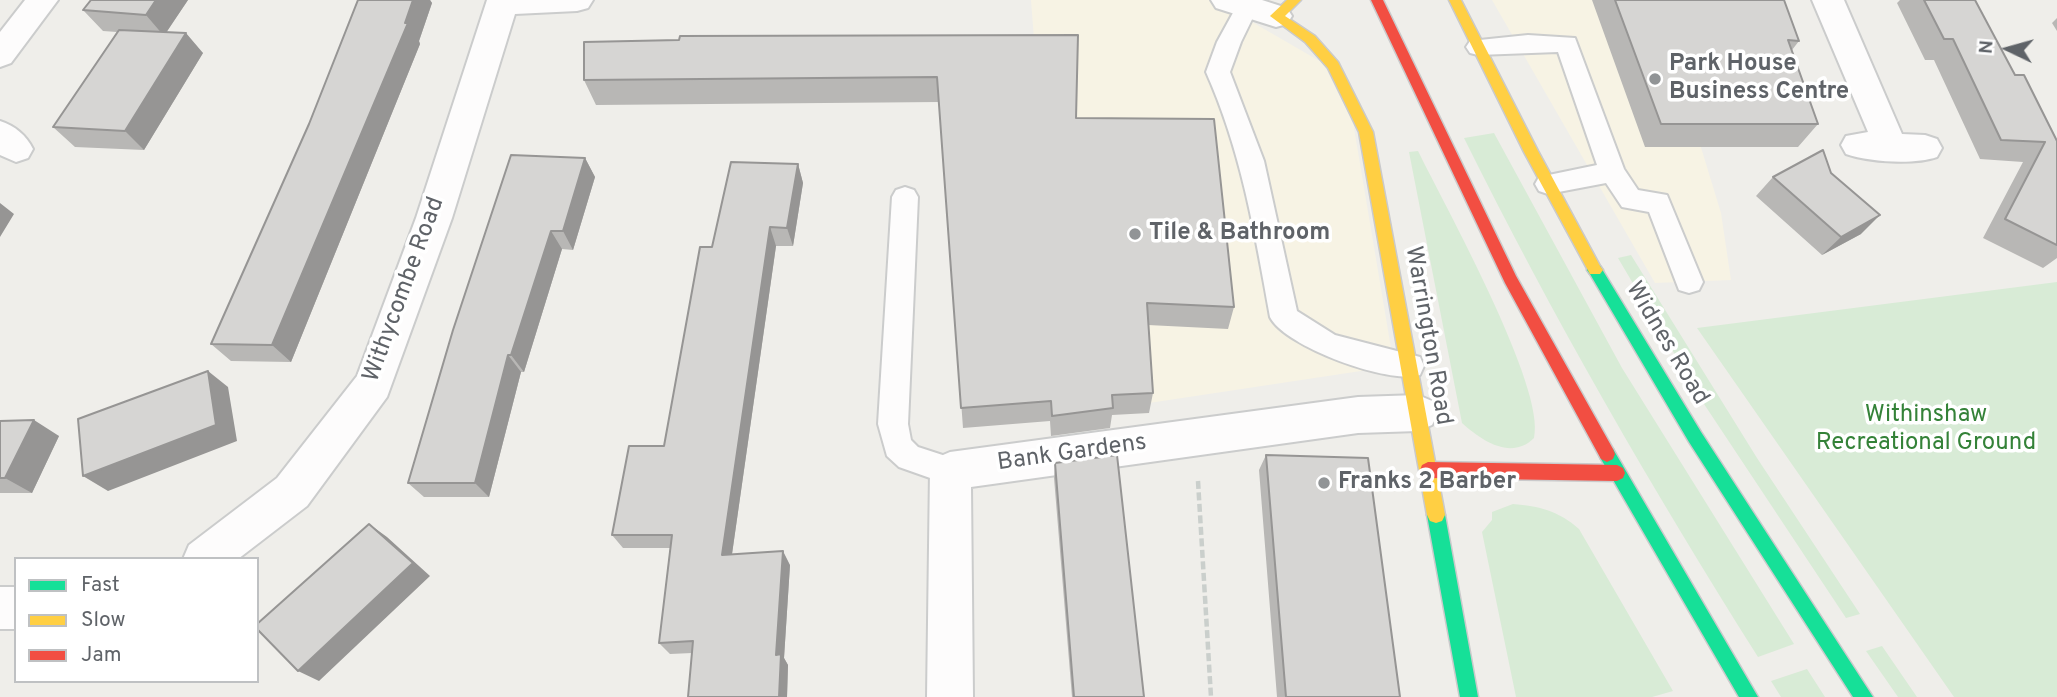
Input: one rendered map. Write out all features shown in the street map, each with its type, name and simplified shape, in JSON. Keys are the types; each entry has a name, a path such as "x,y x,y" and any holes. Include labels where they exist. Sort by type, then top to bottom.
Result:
{"main road":[{"path":"1377,0 1510,279 1617,473 1749,697"},
{"name":"Widnes Road","path":"1455,0 1548,184 1671,398 1864,697"},
{"name":"Warrington Road","path":"1262,5 1310,38 1328,55 1346,84 1366,132 1469,697"},
{"path":"1428,470 1617,473"}],"street":[{"path":"0,55 42,0"},
{"path":"502,2 577,0"},
{"path":"1828,0 1874,146 1925,148"},
{"name":"Withycombe Road","path":"207,557 292,492 373,386 434,218 502,2"},
{"name":"Bank Gardens","path":"950,471 1358,415 1418,413"},
{"path":"950,471 950,697"}],"lane":[{"path":"1262,5 1228,42 1218,72 1235,106 1262,202 1284,317 1296,330 1314,338 1359,354 1410,366"},
{"path":"1478,47 1528,43 1567,44 1612,172 1631,200 1658,202 1689,282"},
{"path":"1548,184 1612,172"},
{"path":"905,197 893,424 897,447 909,458 950,471"}],"path":[{"path":"1196,437 1211,697"}],"shaded area":[{"path":"1031,0 1214,0 1323,63 1353,122 1394,366 1063,416"},
{"path":"1492,0 1656,0 1721,213 1731,280 1655,283"}],"green space":[{"path":"1494,133 1622,368 1794,644 1758,657 1642,466 1532,271 1464,138"},
{"path":"1418,151 1491,296 1525,380 1534,414 1534,438 1525,445 1516,448 1497,446 1462,423 1409,152"},
{"path":"1631,255 1757,458 1860,614 1846,618 1704,404 1618,258"},
{"name":"Withinshaw Recreational Ground","path":"2057,282 2057,697 1954,697 1697,328"},
{"path":"1513,504 1548,510 1579,529 1673,691 1652,697 1516,697 1482,532 1492,520 1492,512"},
{"path":"1882,646 1917,697 1898,697 1866,651"},
{"path":"1807,669 1825,697 1781,697 1771,681"}],"building":[{"path":"91,0 156,0 146,15 83,10"},
{"path":"358,0 413,0 405,23 408,23 272,345 211,344 309,124"},
{"path":"1615,0 1784,0 1799,41 1788,40 1818,124 1661,124"},
{"path":"1924,0 1975,0 2015,75 2024,75 2057,141 2057,245 2005,219 2045,142 2001,140 1953,39 1944,39"},
{"path":"119,30 186,33 125,131 53,127"},
{"path":"1078,35 1076,118 1214,119 1234,307 1147,303 1153,393 1112,395 1113,408 1052,416 1051,401 961,408 937,77 584,80 584,42 679,40 680,36"},
{"path":"1823,150 1831,173 1880,215 1841,237 1773,177"},
{"path":"511,155 585,158 563,231 551,231 511,355 508,355 475,483 408,483 453,330"},
{"path":"731,162 798,164 787,228 770,227 722,555 783,551 776,655 781,654 779,697 688,697 693,641 659,643 672,535 612,535 629,446 664,446 700,247 712,247"},
{"path":"208,371 216,425 83,476 78,419"},
{"path":"34,420 5,478 0,478 0,421"},
{"path":"1117,455 1144,697 1074,697 1055,463"},
{"path":"1266,455 1368,458 1400,697 1286,697"},
{"path":"369,524 413,563 298,671 259,631 259,622"}],"traffic: fast":[{"path":"1595,270 1695,437 1864,697"},
{"path":"1607,454 1749,697"},
{"path":"1436,515 1469,697"}],"traffic: slow":[{"path":"1276,16 1295,0"},
{"path":"1455,0 1531,152 1595,270"},
{"path":"1276,16 1310,39 1333,65 1366,132 1436,515"}],"traffic: jam":[{"path":"1377,0 1510,279 1607,454"},
{"path":"1428,470 1617,473"}],"place":[{"name":"Park House Business Centre","path":"1655,79"},
{"name":"Tile & Bathroom","path":"1135,234"},
{"name":"Franks 2 Barber","path":"1324,483"}]}
